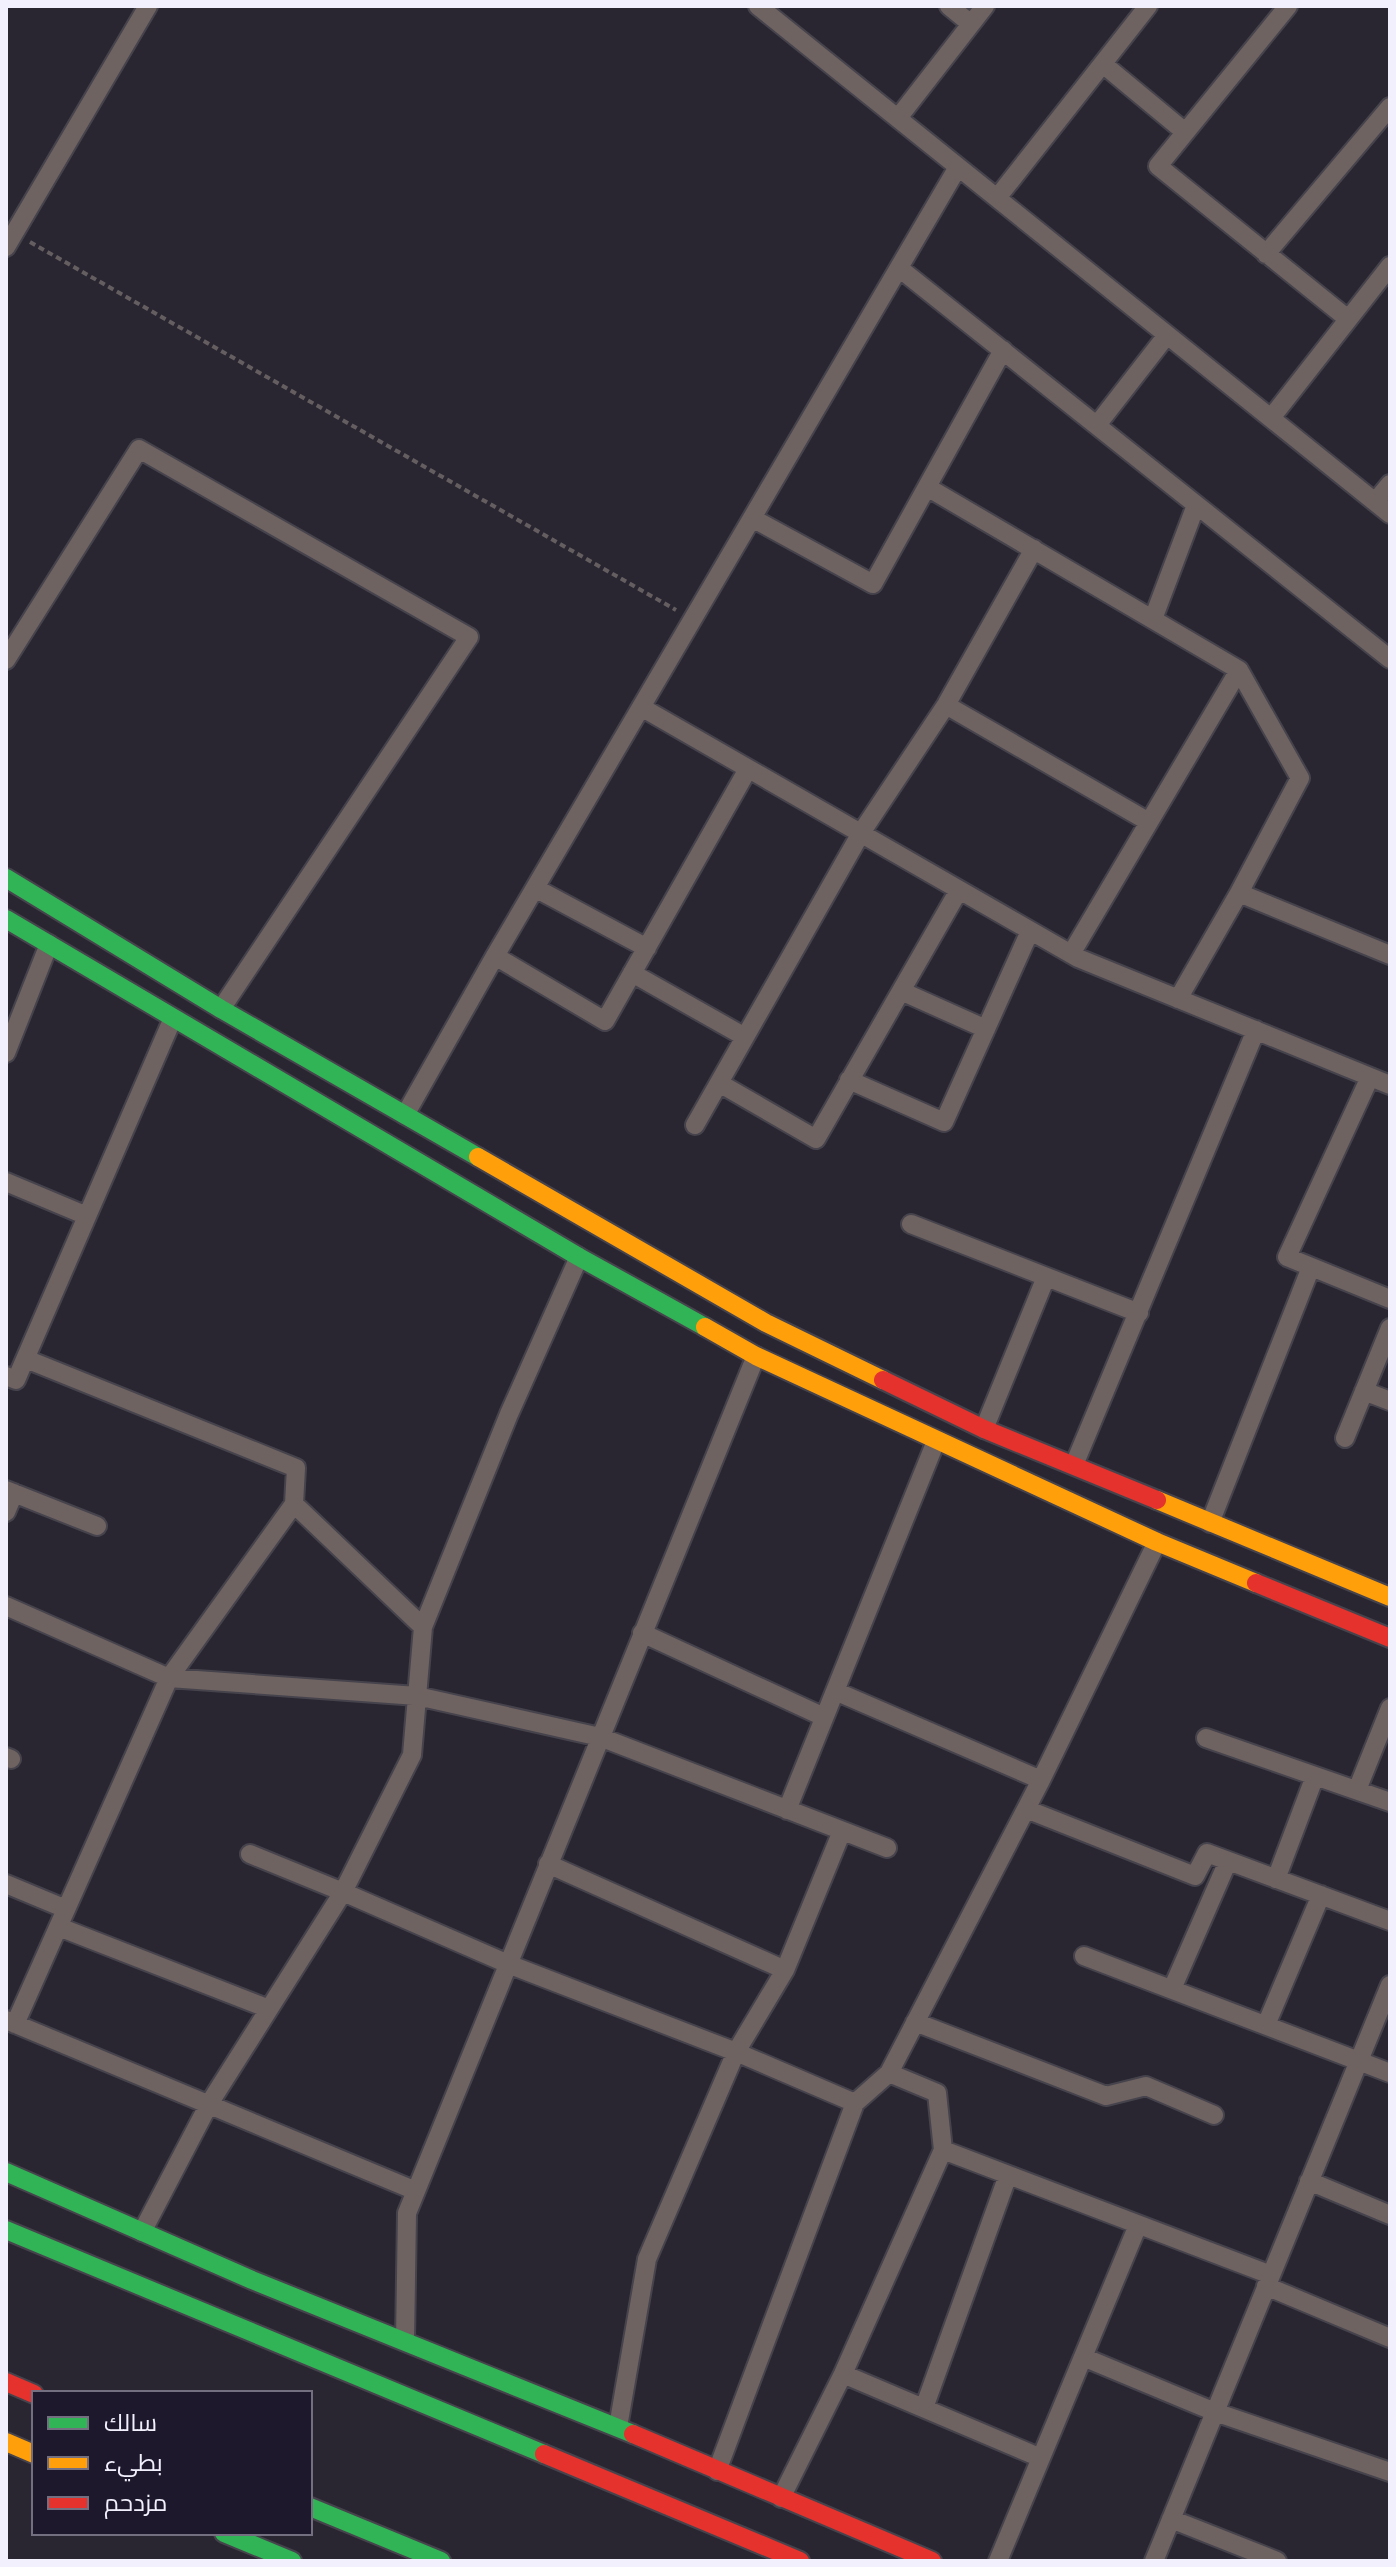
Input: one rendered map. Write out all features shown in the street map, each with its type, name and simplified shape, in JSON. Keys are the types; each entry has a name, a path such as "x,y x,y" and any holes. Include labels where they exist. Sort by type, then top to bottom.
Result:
{"street":[{"path":"10,240 148,6"},
{"path":"758,6 1390,514"},
{"path":"949,6 971,24"},
{"path":"898,118 985,6"},
{"path":"997,198 1148,6"},
{"path":"1288,6 1158,166 1348,319"},
{"path":"1103,64 1185,132"},
{"path":"1266,254 1390,107"},
{"path":"405,1115 958,167"},
{"path":"1271,418 1390,266"},
{"path":"899,268 1390,659"},
{"path":"1097,425 1167,335"},
{"path":"752,518 873,584 1003,350"},
{"path":"6,660 139,449 469,637 221,1009"},
{"path":"1375,502 1390,484"},
{"path":"927,487 1239,670 1300,778 1178,999"},
{"path":"1153,619 1196,505"},
{"path":"695,1125 861,833 946,705 1034,549"},
{"path":"1071,954 1239,670"},
{"path":"946,705 1149,822"},
{"path":"641,707 1071,954 1390,1085"},
{"path":"495,956 605,1021 748,769"},
{"path":"6,878 221,1009 766,1323 984,1429 1390,1597"},
{"path":"535,888 647,948"},
{"path":"719,1083 816,1139 959,890"},
{"path":"1239,893 1390,955"},
{"path":"6,919 579,1257 756,1356 1157,1542 1390,1638"},
{"path":"849,1080 944,1122 1030,931"},
{"path":"6,1053 49,944"},
{"path":"632,973 745,1037"},
{"path":"901,991 986,1029"},
{"path":"6,1376 16,1380 26,1359 173,1018"},
{"path":"1074,1465 1256,1030"},
{"path":"1370,1077 1287,1257 1390,1299"},
{"path":"6,1182 87,1216"},
{"path":"911,1224 1139,1313"},
{"path":"142,2232 209,2104 343,1892 412,1755 423,1627 509,1414 579,1257"},
{"path":"1210,1523 1311,1267"},
{"path":"984,1429 1046,1277"},
{"path":"1345,1438 1390,1328"},
{"path":"405,2341 407,2213 756,1356"},
{"path":"26,1359 296,1468 294,1504 169,1678 63,1918 10,2022 416,2191"},
{"path":"1364,1391 1390,1401"},
{"path":"787,1810 936,1441"},
{"path":"6,1512 10,1491 97,1526"},
{"path":"294,1504 423,1627"},
{"path":"717,2471 855,2103 889,2073 1041,1780 1157,1542"},
{"path":"6,1606 169,1678 417,1696 600,1737 887,1848"},
{"path":"642,1633 824,1717"},
{"path":"835,1691 1041,1780"},
{"path":"1357,1790 1390,1708"},
{"path":"1206,1738 1390,1802"},
{"path":"1276,1879 1315,1776"},
{"path":"1026,1809 1195,1876 1207,1853 1390,1921"},
{"path":"618,2427 647,2259 736,2052 785,1970 842,1831"},
{"path":"250,1854 508,1964 736,2052 855,2103"},
{"path":"1172,1989 1228,1861"},
{"path":"548,1864 785,1970"},
{"path":"6,1884 63,1918 269,2009"},
{"path":"1266,2025 1321,1895"},
{"path":"1084,1956 1390,2073"},
{"path":"1154,2561 1390,1985"},
{"path":"915,2022 1106,2096 1146,2086 1214,2115"},
{"path":"781,2498 843,2374 943,2150 937,2093 889,2073"},
{"path":"943,2150 1138,2225 1269,2281 1390,2338"},
{"path":"6,2172 252,2280 618,2427 932,2561"},
{"path":"924,2408 1008,2175"},
{"path":"1309,2181 1390,2215"},
{"path":"998,2561 1138,2225"},
{"path":"6,2230 800,2561"},
{"path":"1083,2357 1215,2412 1390,2472"},
{"path":"843,2374 1041,2458"},
{"path":"6,2382 32,2393"},
{"path":"6,2442 32,2453"},
{"path":"312,2508 441,2561"},
{"path":"1171,2519 1277,2561"},
{"path":"229,2535 292,2561"}],"path":[{"path":"10,240 692,620"}],"traffic: fast":[{"path":"6,878 221,1009 478,1157"},
{"path":"6,919 579,1257 705,1327"},
{"path":"6,2172 252,2280 633,2434"},
{"path":"6,2230 544,2454"},
{"path":"312,2508 441,2561"},
{"path":"229,2535 292,2561"}],"traffic: slow":[{"path":"478,1157 766,1323 883,1380"},
{"path":"705,1327 756,1356 1157,1542 1256,1583"},
{"path":"1157,1500 1390,1597"},
{"path":"6,2442 32,2453"}],"traffic: jam":[{"path":"883,1380 984,1429 1157,1500"},
{"path":"1256,1583 1390,1638"},
{"path":"6,2382 32,2393"},
{"path":"633,2434 932,2561"},
{"path":"544,2454 800,2561"}]}
